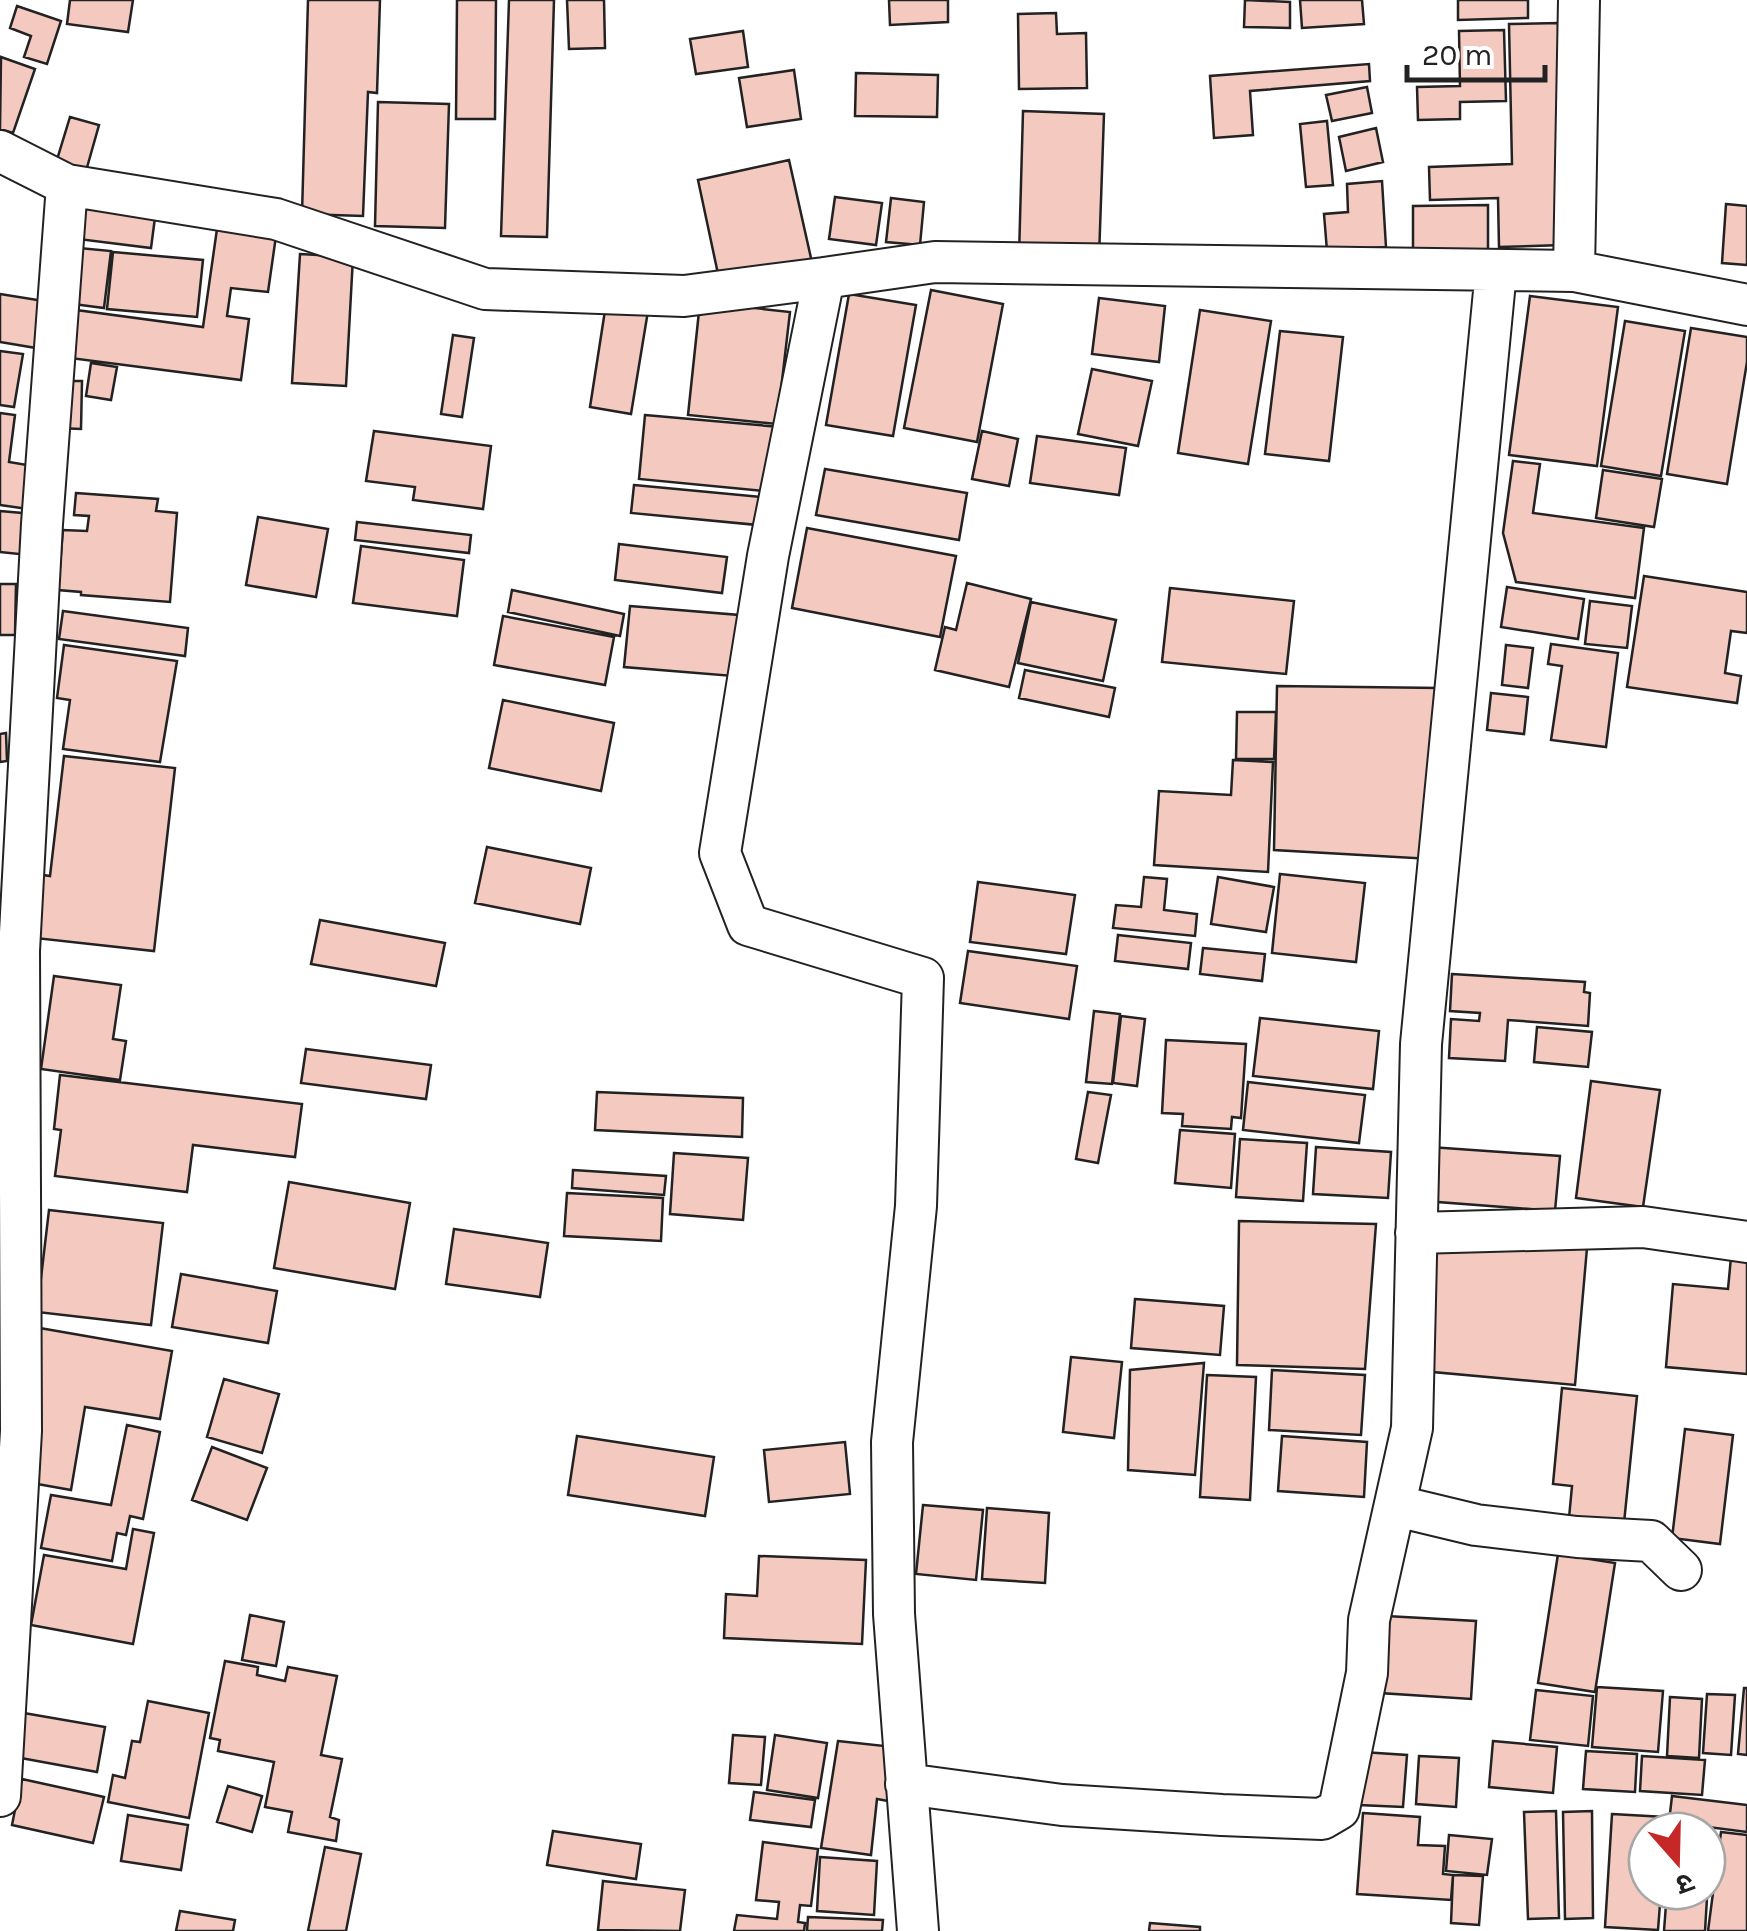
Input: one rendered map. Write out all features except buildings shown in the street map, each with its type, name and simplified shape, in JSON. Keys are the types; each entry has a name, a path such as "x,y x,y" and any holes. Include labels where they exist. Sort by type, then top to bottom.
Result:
{"street":[{"path":"1574,271 1579,0"},
{"path":"0,151 67,185 276,219 485,289 684,296 934,262 1574,271 1747,305"},
{"path":"0,1796 21,1432 19,952 42,524 67,185"},
{"path":"906,1784 1062,1805 1322,1819 1339,1809 1367,1673 1370,1620 1412,1428 1420,1044 1496,271"},
{"path":"824,278 768,556 720,853 748,925 923,978 916,1206 892,1442 894,1614 918,1931"},
{"path":"1416,1232 1643,1226 1747,1242"},
{"path":"1397,1506 1476,1525 1652,1541 1681,1570"}]}
